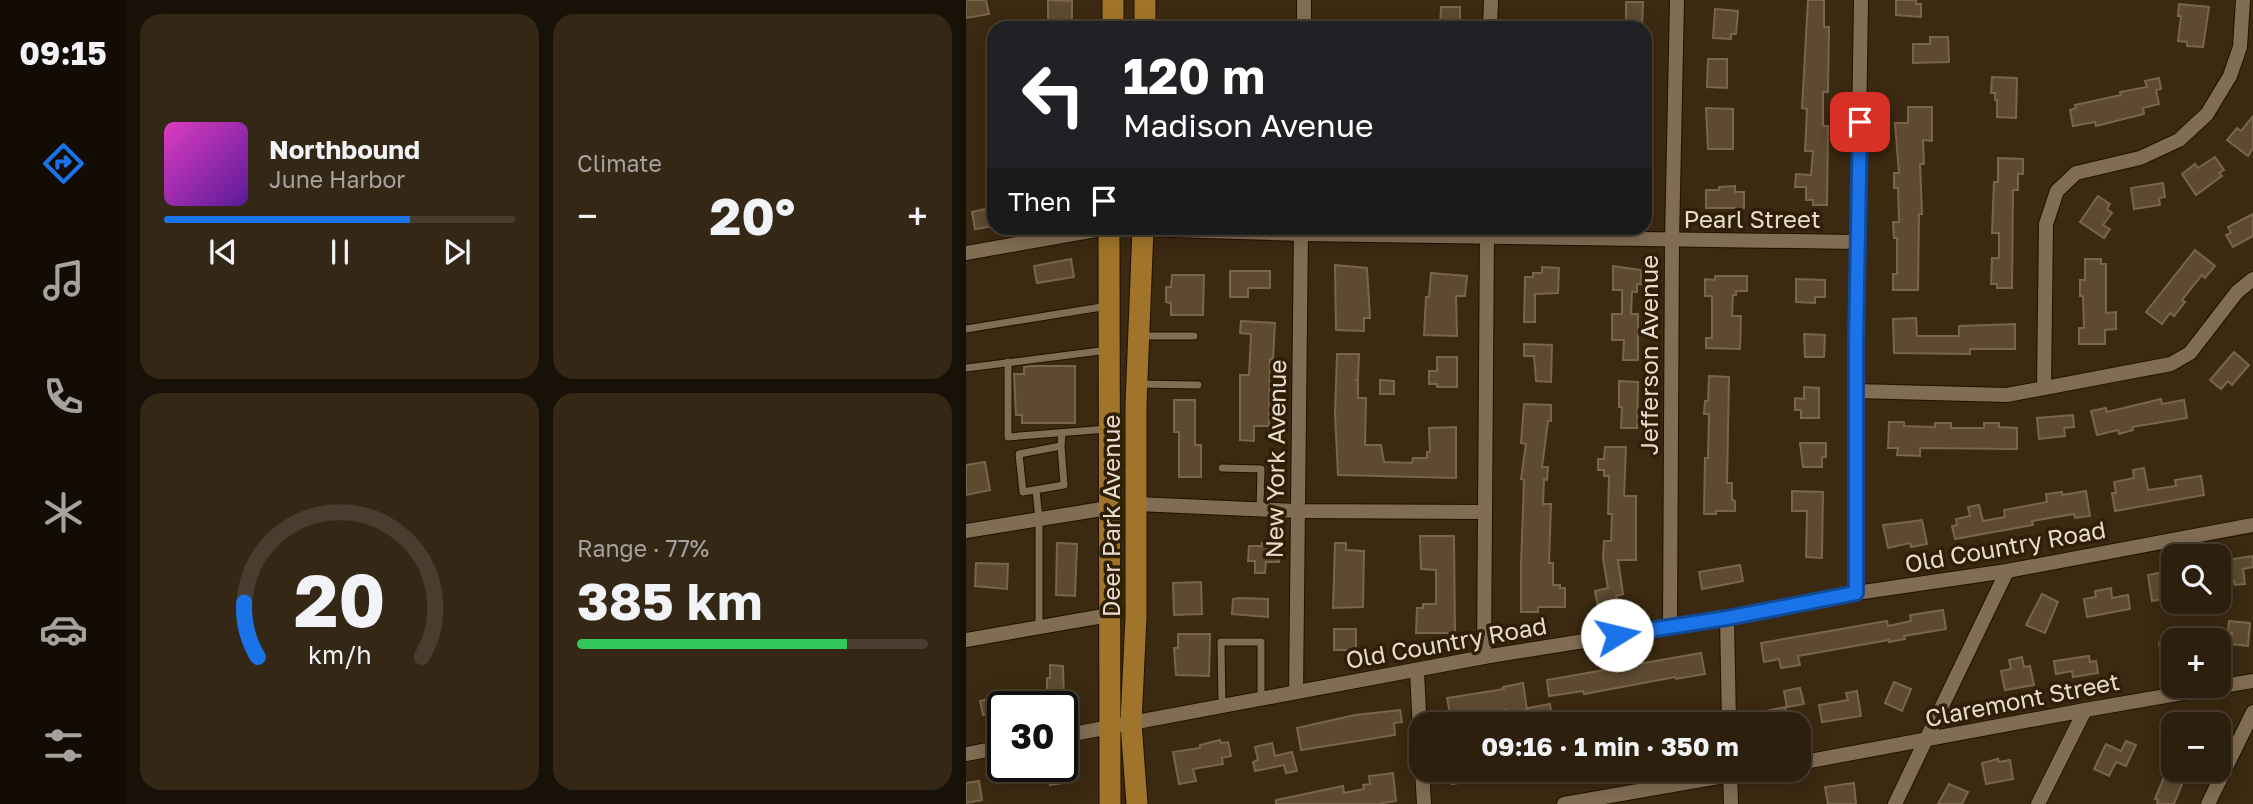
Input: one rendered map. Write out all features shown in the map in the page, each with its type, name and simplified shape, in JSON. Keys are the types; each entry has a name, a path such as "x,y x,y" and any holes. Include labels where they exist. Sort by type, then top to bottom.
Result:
{"main road":[{"path":"1113,0 1113,21"},
{"path":"1145,0 1145,21"},
{"name":"Deer Park Avenue","path":"1108,235 1110,804"},
{"name":"Deer Park Avenue","path":"1137,804 1132,723 1137,384 1143,235"}],"street":[{"path":"1304,0 1304,21"},
{"path":"1490,21 1491,0"},
{"name":"Jefferson Avenue","path":"1670,626 1672,240 1677,0"},
{"path":"1856,593 1855,391 1861,0"},
{"path":"2044,388 2046,224 2057,191 2076,173 2140,158 2179,140 2207,114 2247,48 2243,0"},
{"path":"966,253 1068,235"},
{"name":"New York Avenue","path":"1296,692 1301,235"},
{"path":"1484,657 1487,235"},
{"name":"Pearl Street","path":"1556,235 1672,240 1857,242"},
{"path":"1855,391 2007,395 2171,363 2190,353 2237,292 2253,279"},
{"path":"1137,504 1297,511 1484,512"},
{"path":"966,531 1108,508"},
{"name":"Old Country Road","path":"1078,733 1484,657 2007,570 2253,525"},
{"path":"1895,804 2007,570"},
{"path":"966,640 1109,615"},
{"path":"1727,618 1729,712"},
{"path":"1417,671 1419,712"},
{"name":"Claremont Street","path":"1811,761 2253,681"},
{"path":"2038,804 2085,710"},
{"path":"2208,804 2253,712"},
{"path":"966,754 987,750"},
{"path":"1423,782 1424,804"},
{"path":"1573,803 1683,782"},
{"path":"1730,782 1731,804"}],"lane":[{"path":"966,329 1109,306"},
{"path":"1139,335 1194,336"},
{"path":"966,368 1109,350"},
{"path":"1008,362 1008,437 1109,429"},
{"path":"1137,384 1198,385"},
{"path":"1062,433 1065,485 1023,492 1019,454 1062,446"},
{"path":"1222,468 1261,469 1260,509"},
{"path":"1036,490 1039,519 1039,627"},
{"path":"1222,706 1221,642 1261,642 1261,698"}],"building":[{"path":"966,0 986,0 989,14 966,18"},
{"path":"1048,0 1072,1 1072,21 1048,21"},
{"path":"1808,0 1824,0 1824,27 1829,27 1828,92 1823,92 1823,126 1828,126 1827,205 1813,205 1813,200 1806,200 1806,187 1795,187 1796,174 1811,175 1813,151 1805,151 1807,109 1802,108"},
{"path":"1896,0 1916,0 1916,4 1921,4 1921,17 1896,15"},
{"path":"1626,2 1643,2 1642,21 1626,21"},
{"path":"2179,4 2209,7 2203,47 2187,46 2187,42 2178,41 2181,16 2178,16"},
{"path":"1441,7 1460,7 1460,21 1440,21"},
{"path":"1715,9 1738,11 1736,34 1731,34 1731,39 1713,38"},
{"path":"1930,37 1948,37 1949,62 1913,63 1913,44 1930,44"},
{"path":"1708,59 1727,59 1727,88 1707,87"},
{"path":"1992,77 2017,78 2016,118 1997,117 1997,100 1995,93 1991,93"},
{"path":"2159,78 2161,89 2156,90 2159,104 2143,108 2144,114 2096,126 2095,122 2073,126 2070,110 2076,108 2075,105 2147,87 2145,81"},
{"path":"1908,107 1932,107 1932,141 1923,140 1924,164 1920,164 1922,214 1919,214 1918,290 1893,290 1893,274 1897,274 1897,238 1894,238 1893,222 1899,222 1898,188 1894,188 1894,173 1899,173 1895,123 1908,123"},
{"path":"1706,108 1733,109 1733,149 1708,149"},
{"path":"2253,116 2253,148 2248,156 2227,140 2237,128 2241,131"},
{"path":"2215,157 2224,170 2219,173 2222,176 2196,195 2182,174 2195,164 2198,168"},
{"path":"1998,158 2023,159 2023,174 2018,174 2018,190 2013,190 2012,288 1997,288 1997,284 1991,284 1992,258 1999,258 1999,233 1992,233"},
{"path":"2163,183 2165,197 2159,198 2160,205 2134,209 2131,188"},
{"path":"1735,186 1735,192 1744,192 1744,208 1706,208 1706,190"},
{"path":"2098,196 2110,204 2107,209 2112,213 2103,225 2110,229 2104,238 2080,222"},
{"path":"987,209 987,227 975,229 972,212"},
{"path":"2253,214 2253,236 2233,247 2226,235 2231,233 2228,227"},
{"path":"2195,250 2215,266 2205,278 2202,275 2182,300 2185,302 2174,316 2170,313 2162,324 2146,312"},
{"path":"1071,259 1074,277 1037,283 1034,266"},
{"path":"2085,259 2101,259 2101,264 2106,264 2106,313 2116,312 2116,329 2105,330 2105,344 2079,344 2079,328 2084,328 2080,280 2085,280"},
{"path":"1335,265 1367,268 1370,318 1364,318 1364,331 1336,330"},
{"path":"1613,266 1641,270 1641,284 1637,284 1637,292 1632,292 1631,314 1638,314 1638,360 1623,360 1624,340 1612,340 1612,314 1622,314 1622,290 1613,290"},
{"path":"1542,267 1559,268 1558,293 1535,294 1535,322 1524,322 1525,277 1542,273"},
{"path":"1230,271 1270,271 1270,288 1248,288 1248,297 1230,297"},
{"path":"1431,273 1467,276 1465,296 1456,296 1457,336 1424,335 1426,297 1429,297"},
{"path":"1172,275 1204,275 1203,315 1171,315 1171,303 1166,302 1166,287 1171,287"},
{"path":"1715,276 1747,276 1747,291 1736,291 1736,295 1733,295 1732,316 1741,316 1740,349 1706,348 1706,338 1712,338 1712,296 1705,296 1705,279 1715,280"},
{"path":"1796,279 1825,280 1825,297 1815,297 1815,303 1796,302"},
{"path":"1916,318 1917,336 1959,336 1959,326 2015,324 2015,349 1970,349 1970,354 1894,353 1893,319"},
{"path":"1241,321 1275,323 1273,359 1270,359 1269,426 1254,426 1254,441 1240,440 1240,375 1249,375 1251,334 1240,333"},
{"path":"1804,334 1825,335 1824,357 1805,357"},
{"path":"1524,344 1552,345 1551,382 1536,381 1534,356 1524,356"},
{"path":"2234,352 2249,365 2232,385 2228,381 2221,389 2210,380"},
{"path":"1337,354 1359,354 1356,380 1358,398 1366,398 1365,445 1381,445 1384,462 1412,463 1413,458 1427,458 1427,452 1430,452 1429,428 1456,427 1456,478 1338,475 1335,414"},
{"path":"1437,357 1457,357 1457,387 1437,387 1437,384 1429,384 1429,371 1437,371"},
{"path":"1075,366 1075,423 1022,423 1022,415 1016,415 1014,374 1024,374 1024,367"},
{"path":"1709,376 1729,377 1727,483 1732,483 1735,511 1716,511 1716,514 1704,514 1709,414 1704,414 1705,401 1708,401"},
{"path":"1380,380 1394,381 1394,394 1380,394"},
{"path":"1619,381 1638,382 1637,428 1621,428"},
{"path":"1804,387 1819,388 1819,418 1801,418 1801,410 1795,410 1795,398 1804,399"},
{"path":"2161,399 2162,404 2184,400 2187,418 2132,427 2133,430 2119,434 2118,430 2097,435 2091,411 2106,408 2107,412"},
{"path":"1174,400 1195,400 1195,445 1201,445 1201,477 1179,477 1179,432 1174,432"},
{"path":"1524,404 1551,405 1551,421 1548,421 1542,467 1548,467 1547,480 1544,479 1543,504 1551,504 1549,563 1553,563 1553,585 1565,588 1565,607 1538,607 1538,612 1521,612 1524,480 1521,479 1526,444 1521,443"},
{"path":"2073,415 2074,427 2064,428 2065,436 2039,439 2037,418"},
{"path":"1889,422 1904,422 1904,426 1935,427 1935,423 1951,423 1951,428 1984,428 1984,423 1999,423 1999,427 2017,428 2017,449 1920,448 1920,456 1897,455 1898,448 1888,448"},
{"path":"1800,443 1826,443 1826,457 1822,457 1822,467 1803,467"},
{"path":"1605,447 1626,447 1624,496 1636,496 1636,560 1618,560 1623,594 1616,596 1617,603 1598,607 1595,591 1608,588 1603,559 1604,541 1611,541 1612,514 1608,514 1609,476 1604,476 1604,470 1598,470 1598,459 1604,459"},
{"path":"985,462 990,490 966,495 966,465"},
{"path":"2144,468 2148,490 2176,486 2175,480 2201,476 2204,495 2115,511 2112,493 2116,493 2114,482 2134,478 2133,470"},
{"path":"1792,491 1823,492 1822,558 1806,557 1807,511 1792,511"},
{"path":"2086,491 2090,516 2075,518 2074,514 2032,521 2033,525 1955,539 1952,526 1957,525 1956,519 1970,516 1968,507 1979,505 1983,521 2005,517 2004,510 2047,502 2046,494 2062,492 2062,495"},
{"path":"1922,520 1927,544 1911,547 1910,543 1888,548 1883,525"},
{"path":"1420,536 1454,536 1455,633 1416,633 1417,608 1423,608 1423,604 1436,604 1436,570 1421,569"},
{"path":"1057,543 1077,544 1075,596 1056,595"},
{"path":"1262,543 1280,544 1279,562 1266,562 1265,573 1255,573 1255,561 1248,561 1249,546 1262,546"},
{"path":"1335,543 1346,543 1346,550 1364,551 1363,607 1333,608"},
{"path":"2253,556 2253,567 2243,569 2245,584 2235,585 2234,581 2231,582 2231,559"},
{"path":"976,563 1008,564 1007,589 975,586"},
{"path":"1740,565 1743,581 1702,589 1699,572"},
{"path":"2161,572 2161,599 2152,601 2148,575"},
{"path":"1201,582 1202,614 1174,615 1173,583"},
{"path":"2111,588 2112,598 2128,595 2130,609 2087,617 2084,599 2096,597 2095,591"},
{"path":"2042,594 2058,602 2045,633 2026,625"},
{"path":"1233,599 1268,599 1268,617 1232,614"},
{"path":"1943,610 1946,629 1904,636 1905,639 1889,642 1798,656 1800,665 1781,668 1779,659 1764,662 1761,643 1887,621 1888,626 1911,621 1910,615"},
{"path":"2229,621 2250,623 2248,646 2231,644 2232,633 2231,628 2228,628"},
{"path":"1334,629 1356,629 1356,650 1334,650"},
{"path":"1178,634 1210,634 1209,676 1176,675 1174,648 1178,648"},
{"path":"1701,653 1705,674 1584,694 1583,691 1549,696 1547,680"},
{"path":"2089,656 2090,662 2096,661 2098,673 2073,677 2072,671 2056,674 2054,661"},
{"path":"2022,657 2024,667 2030,666 2034,685 2005,690 2001,671 2011,669 2009,660"},
{"path":"1050,665 1063,666 1064,691 1047,691 1047,678 1050,678"},
{"path":"1894,682 1911,689 1902,711 1885,703"},
{"path":"1523,683 1527,710 1450,712 1447,698 1504,689 1503,687"},
{"path":"1800,688 1804,704 1787,707 1784,691"},
{"path":"1857,691 1861,716 1822,722 1819,705 1848,700 1846,693"},
{"path":"987,699 987,714 983,715 980,701"},
{"path":"1550,704 1551,712 1529,712 1528,708"},
{"path":"1785,707 1786,712 1766,712"},
{"path":"1400,710 1402,722 1394,723 1395,735 1301,750 1297,728 1355,715"},
{"path":"1220,740 1221,743 1228,742 1231,756 1222,758 1223,764 1193,769 1196,781 1179,784 1173,752 1200,748 1200,745"},
{"path":"2126,741 2136,745 2126,766 2116,762 2109,776 2094,769 2106,744 2121,751"},
{"path":"1272,743 1275,756 1292,752 1297,771 1286,773 1284,765 1255,771 1253,762 1258,760 1255,747"},
{"path":"1998,759 1999,762 2010,760 2013,779 1986,784 1982,763"},
{"path":"1393,773 1396,801 1377,804 1276,804 1276,800 1343,786 1344,793 1364,789 1363,785 1370,784 1369,776"},
{"path":"979,781 982,800 966,803 966,783"},
{"path":"1049,782 1072,782 1050,785"},
{"path":"2162,782 2182,784 2174,804 2157,804 2158,800 2155,799"},
{"path":"1854,783 1856,804 1828,804 1825,787"},
{"path":"1949,784 1968,792 1962,804 1938,804"}],"route":[{"path":"1617,635 1727,618 1856,593 1854,529 1860,122"}]}
